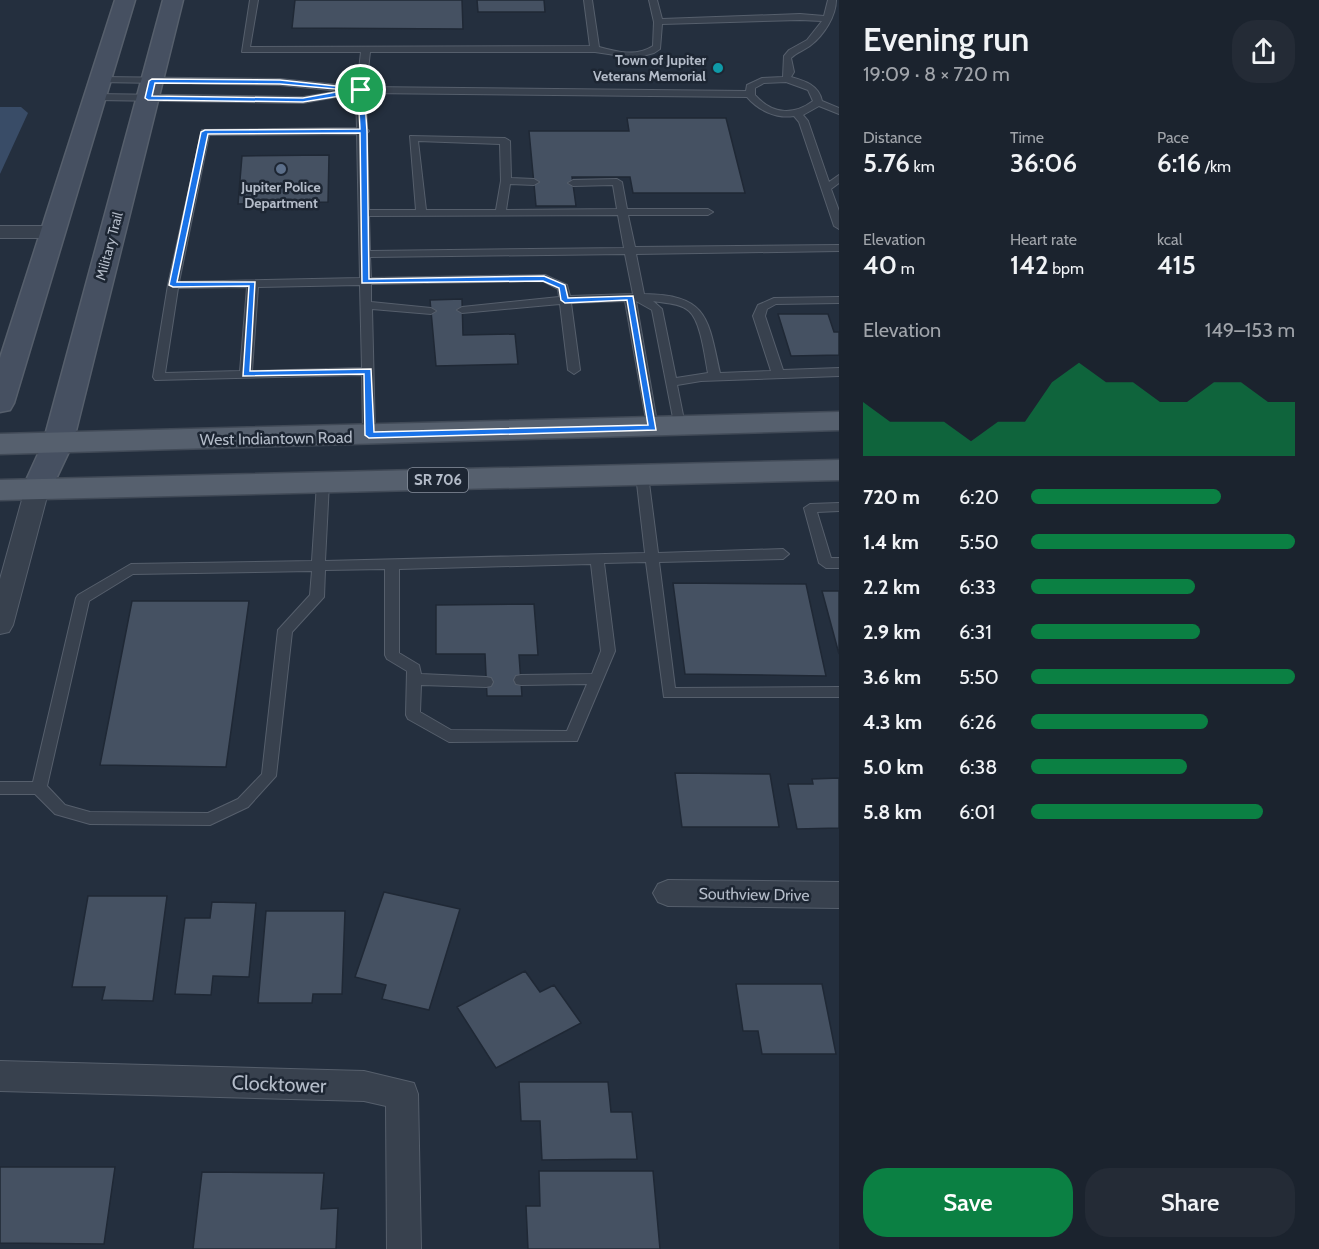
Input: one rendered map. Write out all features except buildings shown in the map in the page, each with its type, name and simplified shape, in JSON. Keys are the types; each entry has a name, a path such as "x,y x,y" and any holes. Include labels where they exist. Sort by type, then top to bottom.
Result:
{"main road":[{"path":"0,403 14,343 54,232 125,0"},
{"name":"Military Trail","path":"38,489 58,443 173,0"},
{"name":"West Indiantown Road","path":"0,444 839,421"},
{"name":"SR 706","path":"0,490 839,471"}],"street":[{"path":"0,232 54,232"},
{"path":"0,625 38,489"},
{"name":"Southview Drive","path":"668,893 839,895"},
{"name":"Clocktower","path":"0,1076 364,1086 402,1094 404,1249"}],"lane":[{"path":"254,0 245,50 596,49 621,56 651,53 657,47 658,22 653,0"},
{"path":"588,0 596,49"},
{"path":"786,79 789,72 787,58 791,51 809,43 827,19 833,6 832,0"},
{"path":"658,22 800,17 827,19"},
{"path":"366,50 361,90 364,131 364,254 369,435"},
{"path":"786,79 807,85 818,96 818,102 806,111 774,112 755,104 749,94 751,88 757,83 786,79"},
{"path":"98,89 150,89 280,82 361,90 749,94"},
{"path":"98,89 150,89 303,100 361,90"},
{"path":"818,102 839,111"},
{"path":"796,113 803,122 839,226"},
{"path":"364,131 205,132 173,285 159,377 368,371"},
{"path":"421,212 413,138 505,141 506,181 501,212"},
{"path":"826,189 839,178"},
{"path":"506,181 534,182"},
{"path":"573,183 617,182 631,251 635,297 666,427"},
{"path":"364,213 708,212"},
{"path":"364,254 839,248"},
{"path":"173,285 544,278 563,286 574,370"},
{"path":"246,374 253,283"},
{"path":"635,297 657,309 673,382 666,427"},
{"path":"462,310 565,300 635,297 680,301 693,308 701,322 715,376"},
{"path":"778,374 759,316 762,307 774,301 839,300"},
{"path":"366,305 431,311"},
{"path":"673,382 715,376 839,372"},
{"path":"642,475 669,693 839,692"},
{"path":"0,788 39,788 60,810 90,819 210,819 243,803 270,776 285,630 317,597 323,483"},
{"path":"839,507 810,508 826,563 839,563"},
{"path":"39,788 83,598 131,569 783,554"},
{"path":"392,564 392,655 414,669 413,715 449,736 572,737 608,651 597,559"},
{"path":"414,679 486,682"},
{"path":"521,680 596,679"}],"water":[{"path":"0,107 21,107 28,113 0,174"}],"place":[{"name":"Town of Jupiter Veterans Memorial","path":"718,68"},
{"name":"Jupiter Police Department","path":"281,169"}],"route":[{"path":"361,90 303,100 148,98 152,81 280,82 361,90 364,131 365,281 544,278 563,286 565,300 630,297 652,428 369,435 368,371 246,374 253,283 173,285 205,132 364,131 363,114 361,90"}]}
